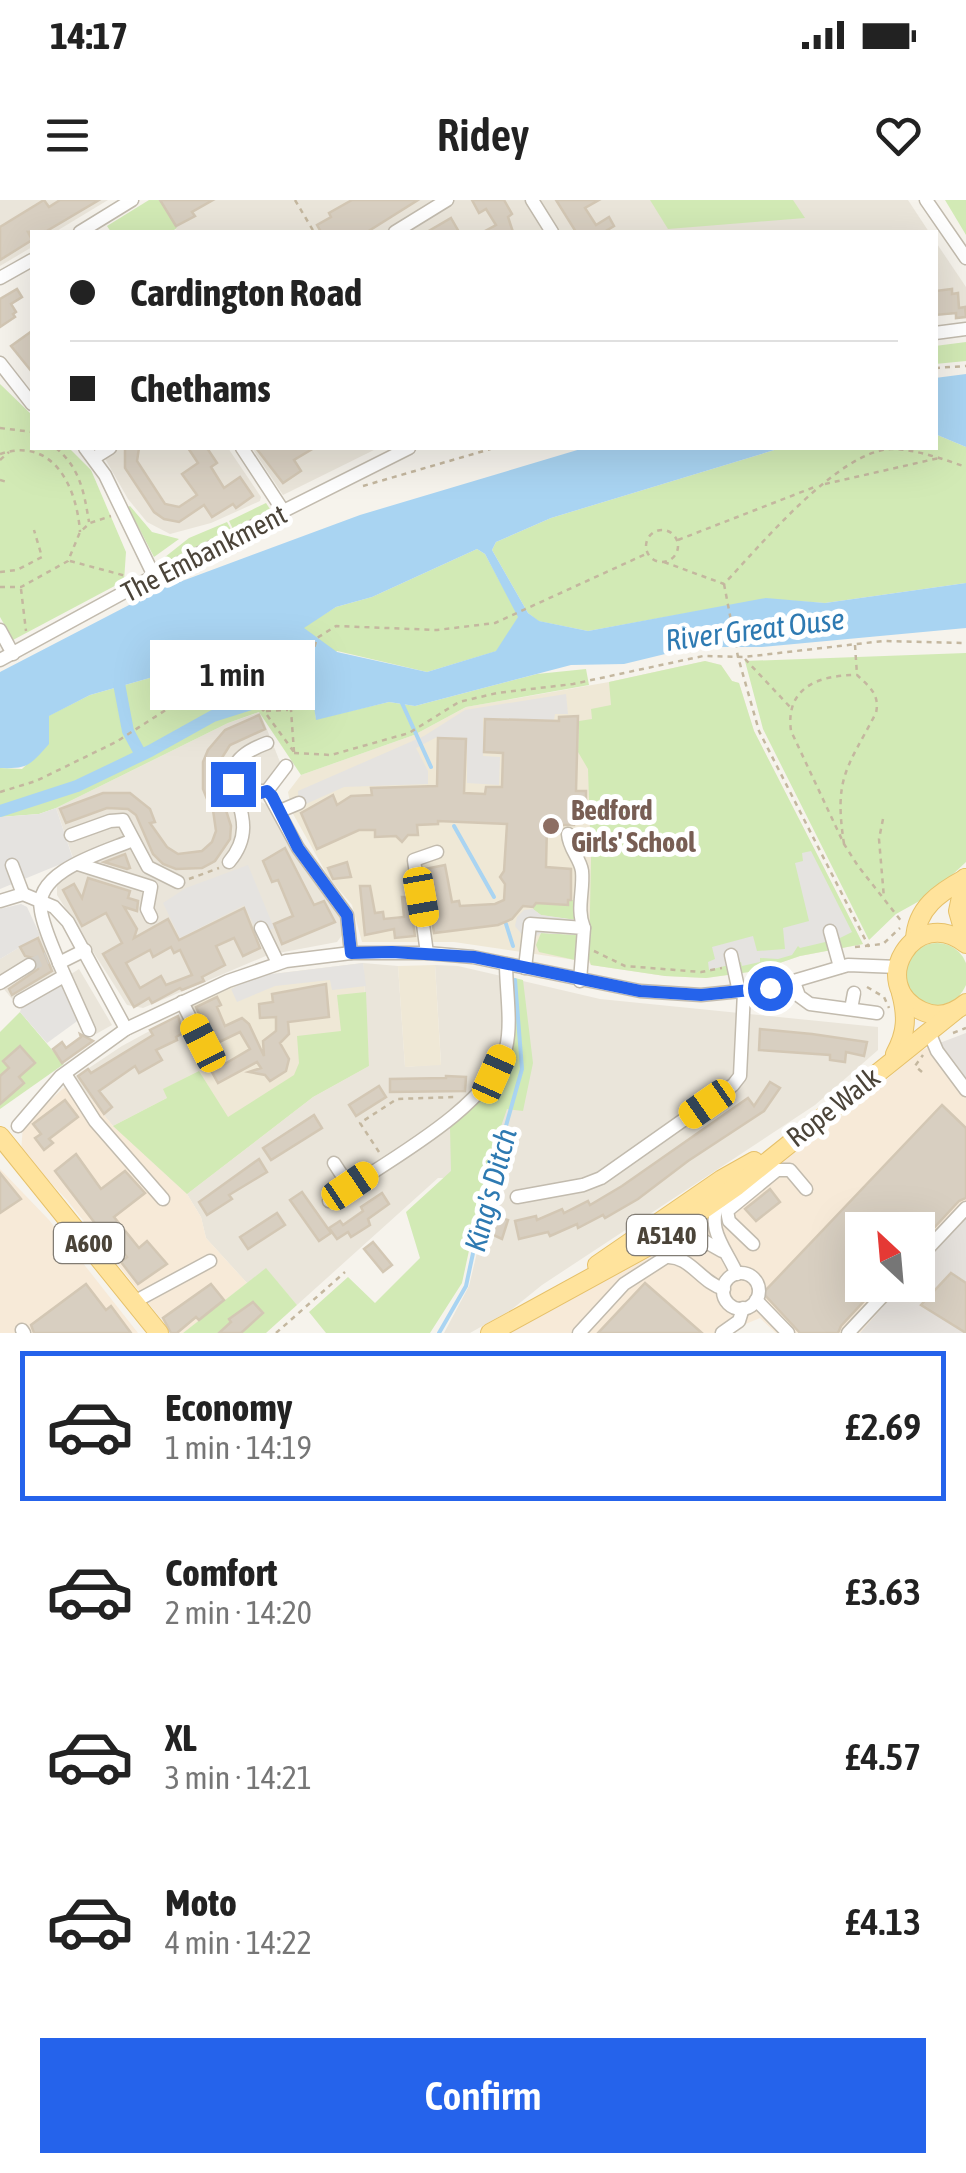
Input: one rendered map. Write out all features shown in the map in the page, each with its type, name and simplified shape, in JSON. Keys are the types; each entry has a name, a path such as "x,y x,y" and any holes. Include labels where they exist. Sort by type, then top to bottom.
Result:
{"main road":[{"path":"915,940 916,922 928,906 946,888 966,878"},
{"path":"966,878 958,911 966,942"},
{"path":"898,967 902,954 915,940 940,933 966,942"},
{"name":"Rope Walk","path":"889,1062 905,1031 906,1012 898,967"},
{"path":"901,991 908,1002 930,1014 963,1009"},
{"name":"Rope Walk","path":"544,1301 658,1242 722,1197 858,1091 889,1062 963,1009"},
{"name":"A600","path":"7,1147 49,1193 159,1333"},
{"name":"Rope Walk","path":"490,1333 544,1301 722,1179 778,1151"}],"street":[{"path":"90,230 132,200"},
{"path":"398,230 448,200"},
{"path":"532,200 551,230"},
{"path":"926,200 966,258"},
{"path":"0,278 30,261"},
{"path":"938,333 966,329"},
{"path":"0,364 30,402"},
{"path":"243,450 284,512"},
{"path":"89,453 122,512 151,579"},
{"name":"The Embankment","path":"6,657 353,476 386,453"},
{"path":"0,630 6,657"},
{"path":"229,862 244,840 232,770 235,760 266,743"},
{"path":"239,799 267,791 286,766"},
{"path":"267,791 298,848 347,915 351,953"},
{"path":"280,811 299,803"},
{"path":"72,835 117,819 128,824 148,866 178,882"},
{"path":"568,834 569,847 582,868 580,918 584,928 580,980"},
{"path":"89,1030 56,963 39,906 47,885 57,873 134,840"},
{"path":"427,953 414,860 438,852"},
{"path":"78,864 152,887 147,910 151,918"},
{"path":"12,865 24,898"},
{"path":"0,901 24,898 54,906 68,922 126,1029"},
{"path":"526,968 530,924 584,928"},
{"path":"262,928 278,963"},
{"path":"830,931 840,966"},
{"path":"20,1001 56,963 84,950"},
{"path":"7,1147 18,1126 64,1074 126,1029 278,963 351,953 427,953 474,957 640,991 701,995 794,982 840,966 898,967"},
{"path":"517,1197 601,1178 734,1085 740,1076 742,992 728,961"},
{"path":"328,1201 476,1096 494,1074 506,1049 506,964"},
{"path":"0,983 28,966"},
{"path":"794,982 799,996 810,1004 878,1012"},
{"path":"850,1008 854,993"},
{"path":"182,1002 203,1043"},
{"path":"928,1032 966,1090"},
{"path":"64,1074 95,1121 163,1199"},
{"path":"0,1128 18,1126"},
{"path":"334,1164 350,1186"},
{"path":"753,1244 729,1221 727,1211 777,1170 790,1170 806,1189"},
{"path":"722,1197 713,1220 736,1274"},
{"path":"935,1241 966,1208"},
{"path":"658,1242 690,1233 724,1253"},
{"path":"579,1333 624,1284 666,1258 684,1260 724,1289"},
{"path":"134,1302 210,1261"},
{"path":"722,1333 739,1321 743,1308 756,1300 759,1290 756,1280 747,1274 736,1274 728,1279 724,1289 729,1303 743,1308"},
{"path":"756,1300 788,1333"},
{"path":"848,1333 877,1302"}],"path":[{"path":"295,200 313,230"},
{"path":"938,368 966,366"},
{"path":"0,428 30,432"},
{"path":"0,454 10,450 51,460 70,483 80,532"},
{"path":"0,460 10,450"},
{"path":"58,450 71,462 83,483 90,524"},
{"path":"353,476 359,487 487,450"},
{"path":"724,584 818,485 884,450"},
{"path":"898,450 966,467"},
{"path":"678,540 818,485 940,458"},
{"path":"0,480 6,482"},
{"path":"0,586 20,588 68,561 80,532 122,512"},
{"path":"0,572 17,570 42,557 34,530"},
{"path":"678,540 666,530 655,531 648,538 648,554 654,560 724,584"},
{"path":"664,562 676,554 678,540"},
{"path":"294,753 291,710 317,638 336,626 437,630 513,617 648,554"},
{"path":"68,561 151,579"},
{"path":"724,584 759,731 869,947"},
{"path":"20,588 31,644"},
{"path":"294,753 331,755 409,734 460,702 497,693 573,684 704,656 741,657 883,640 966,642"},
{"path":"855,644 857,676"},
{"path":"741,657 792,709"},
{"path":"844,844 839,797 843,775 876,714 878,702 872,689 857,676 831,675 810,684 795,699 791,731 844,844 915,940"},
{"path":"0,792 36,781 116,742 172,706 236,690 247,694 264,712 294,753"},
{"path":"264,712 291,710"},
{"path":"883,819 878,839 884,900"},
{"path":"178,882 202,876 229,862"},
{"path":"855,947 883,944 897,932"},
{"path":"588,949 625,966 700,972 728,961"},
{"path":"386,1162 360,1123 397,1099 476,1096"},
{"path":"276,1333 345,1272"}],"shaded area":[{"path":"0,200 108,200 58,230 30,230 30,248 0,266"},
{"path":"160,200 908,200 928,230 175,230"},
{"path":"938,245 966,287 966,313 938,316"},
{"path":"100,450 229,450 261,497 260,501 211,523 170,534 147,522 128,499"},
{"path":"253,450 374,450 283,495"},
{"name":"Bedford Girls' School","path":"705,661 721,665 732,681 739,683 754,731 863,944 800,956 756,971 706,978 665,976 591,965 585,958 575,960 454,942 362,942 352,905 329,878 292,812 288,792 301,775 414,735 466,707"},
{"path":"566,694 568,714 555,714 554,720 483,718 483,756 500,757 499,785 467,783 467,738 437,737 416,748 428,771 428,784 344,787 299,807 298,791 424,736 465,710"},
{"path":"260,712 282,767 262,785 241,793 245,804 257,800 271,807 293,852 340,916 343,934 337,942 268,955 143,1008 127,1005 57,895 57,872 73,858 56,808 228,723"},
{"path":"56,808 73,859 0,889 0,817 39,814"},
{"path":"811,851 852,932 838,939 798,946 792,955 778,959 760,958 760,962 709,970 708,962 715,959 712,947 753,936 757,951 785,949 783,928 809,921 795,863 803,861 802,853"},
{"path":"248,865 274,928 259,935 244,905 180,938 163,903 186,888"},
{"path":"21,904 27,907 40,935 0,959 0,909"},
{"path":"533,909 541,915 576,920 578,935 541,933 533,938 524,937 515,926 517,917 524,910"},
{"path":"40,935 57,975 13,1000 3,988 0,990 0,959"},
{"path":"363,963 398,966 405,1067 441,1064 435,965 458,966 600,999 878,1027 878,1050 815,1105 542,1285 511,1310 470,1333 444,1333 469,1286 495,1177 438,1178 297,1305 266,1269 247,1283 206,1238 201,1217 187,1194 313,1097 369,1066"},
{"path":"363,963 369,1066 313,1097 187,1194 113,1126 167,1098 163,1089 199,1071 199,1052 179,1011 256,976"},
{"path":"363,963 366,986 332,990 330,980 275,986 237,1002 231,989 256,976"},
{"path":"435,965 441,1065 405,1067 398,966"},
{"path":"79,969 112,1025 96,1034 68,976"},
{"path":"54,984 62,986 80,1019 47,1043 20,1012 23,1002"},
{"path":"179,1011 200,1052 199,1071 164,1089 167,1098 113,1126 74,1078 179,1015"},
{"path":"966,1033 966,1083 937,1044"},
{"path":"935,1045 966,1085 966,1214 935,1249 935,1212 845,1212 845,1302 887,1302 860,1333 776,1333 760,1318 724,1333 501,1333 667,1245 688,1238 722,1204 872,1094 916,1052"},
{"path":"74,1078 113,1126 187,1194 201,1217 206,1238 247,1283 183,1333 172,1333 67,1200 21,1151 23,1126"},
{"path":"0,1169 49,1220 138,1333 0,1333"},
{"path":"966,1214 966,1333 860,1333 887,1302 935,1302 935,1249"}],"green space":[{"path":"149,200 160,200 177,228 110,230 107,226"},
{"path":"650,200 793,200 805,218 668,229"},
{"path":"945,200 966,200 966,235"},
{"path":"966,342 966,361 938,364 938,346"},
{"path":"0,384 30,413 30,450 71,450 91,470 126,552 124,581 13,640 0,617"},
{"path":"938,435 966,447 966,583 825,603 766,599 588,631 538,621 528,613 492,550 496,542 551,518 774,450 938,450"},
{"path":"266,503 268,514 234,531 229,521"},
{"path":"130,506 152,532 179,539 154,557"},
{"path":"227,522 232,531 171,561 160,561 189,538"},
{"path":"477,549 485,554 519,617 497,651 427,672 337,651 311,681 316,719 389,702 415,706 537,674 586,669 589,685 466,707 414,735 301,775 259,712 228,723 56,808 39,814 0,817 0,768 22,769 48,744 48,716 90,695 195,665 266,685 303,627 336,607 372,597"},
{"path":"966,653 966,862 932,894 896,914 869,940 763,729 745,661"},
{"path":"705,661 721,665 732,681 739,683 754,731 863,944 800,956 756,971 706,978 591,965 588,769 578,752 579,721 592,719 591,709 611,705 609,682"},
{"path":"568,900 573,900 576,920 541,915 533,909 536,903 567,905"},
{"path":"541,933 578,935 575,960 539,952 536,945"},
{"path":"925,945 949,945 966,962 966,986 949,1003 925,1003 908,986 908,962"},
{"path":"507,976 523,980 533,1063 523,1111 507,1109 487,1167 462,1283 430,1333 326,1333 309,1312 348,1277 375,1303 420,1258 406,1212 451,1171 450,1128 497,1077 507,1045"},
{"path":"366,992 369,1066 313,1097 187,1194 113,1126 167,1098 163,1089 199,1071 228,1117 294,1075 299,1063 297,1036 341,1031 337,995"},
{"path":"20,1012 64,1064 0,1109 0,1032"},
{"path":"266,1268 297,1305 266,1333 183,1333"}],"water":[{"path":"966,374 966,447 938,435 938,378"},
{"name":"River Great Ouse","path":"577,450 774,450 551,518 496,542 492,550 528,613 539,621 588,631 766,598 825,603 966,583 966,628 762,647 694,647 624,664 571,665 415,706 389,702 316,720 310,681 266,685 195,665 90,695 49,716 49,744 37,757 17,768 0,768 0,672 158,590 360,515","holes":["477,549 485,554 518,617 496,651 427,672 337,652 304,628 336,607 372,597"]}],"building":[{"path":"44,200 49,207 60,200 99,200 48,230 30,230 30,241 0,260 0,227"},
{"path":"160,200 213,200 176,226"},
{"path":"352,200 418,200 370,230 320,230 317,225 331,217 329,213"},
{"path":"472,200 504,200 512,214 508,217 512,230 487,230 496,225 486,209 479,213"},
{"path":"556,200 599,200 585,208 596,225 609,217 614,226 607,230 575,230"},
{"path":"451,218 458,230 430,230"},
{"path":"17,289 22,297 11,304 15,317 0,327 0,299"},
{"path":"952,289 952,294 958,293 959,308 965,307 966,317 956,318 956,313 938,315 938,291"},
{"path":"30,332 30,370 11,346"},
{"path":"125,450 139,450 137,461 165,504 179,507 197,495 182,474 198,463 189,450 208,450 217,463 211,467 224,488 240,477 253,496 212,517 204,505 179,522 164,519 154,512 125,468"},
{"path":"258,450 311,450 294,460 301,471 283,483"},
{"path":"259,715 265,729 230,745 218,764 218,785 231,826 230,839 215,861 202,868 176,869 163,864 153,854 136,815 128,809 107,808 66,823 60,809 103,793 130,793 150,809 155,822 150,823 167,847 178,854 202,851 212,842 216,831 212,803 209,804 203,789 203,762 208,750 225,730"},
{"path":"578,716 576,791 586,791 586,814 574,814 574,825 547,825 546,867 571,869 568,905 536,903 533,907 523,906 512,919 498,925 434,933 425,869 445,865 452,902 459,901 460,906 504,900 505,884 500,877 504,871 507,824 438,821 417,825 418,835 408,835 402,842 396,836 375,837 375,830 359,830 317,849 301,813 333,795 337,805 351,796 372,795 371,788 437,786 438,738 466,739 464,793 485,794 486,787 502,787 503,753 484,752 485,719 559,721 559,717"},
{"path":"285,848 314,905 324,901 335,922 282,944 274,924 293,916 278,880 272,882 263,861"},
{"path":"125,854 130,868 104,862"},
{"path":"347,862 351,877 333,879 328,868"},
{"path":"88,878 130,891 128,898 138,901 137,911 124,907 137,929 134,938 168,919 179,940 244,908 260,948 243,956 234,938 216,946 225,965 202,977 204,981 152,1003 149,998 134,1007 103,954 122,943 106,913 82,926 63,890 74,884 82,898","holes":["171,947 174,953 180,950 192,975 166,985 161,976 140,988 126,963 150,950 153,957"]},
{"path":"360,886 370,886 375,913 383,912 384,919 404,917 402,897 409,897 415,936 395,938 394,929 365,935"},
{"path":"38,938 52,971 12,995 9,989 38,969 37,959 25,956 20,947"},
{"path":"326,984 329,1017 288,1022 289,1034 280,1043 289,1059 286,1071 270,1081 265,1075 249,1072 261,1068 257,1062 218,1083 207,1063 219,1057 223,1065 250,1049 240,1032 213,1045 196,1007 217,997 225,1026 242,1018 249,1024 264,1056 263,1041 276,1031 276,1017 260,1018 259,1004 273,1002 272,994"},
{"path":"178,1016 183,1033 156,1050 162,1060 139,1073 135,1066 99,1091 112,1107 104,1114 78,1076 88,1069 91,1073 153,1035 150,1030"},
{"path":"760,1029 867,1042 864,1056 846,1052 845,1062 830,1060 830,1055 759,1050"},
{"path":"80,1034 93,1041 62,1063 53,1049 62,1042 66,1048"},
{"path":"20,1046 35,1063 19,1077 24,1083 0,1104 0,1076 9,1068 3,1061"},
{"path":"466,1077 465,1091 390,1092 390,1079"},
{"path":"770,1082 780,1088 764,1111 638,1199 578,1228 577,1224 550,1236 548,1232 519,1239 515,1221 536,1216 537,1220 562,1209 564,1213 588,1201 590,1205 748,1098 754,1106"},
{"path":"379,1086 386,1097 356,1116 349,1105"},
{"path":"65,1100 78,1117 49,1139 53,1143 44,1150 35,1138 41,1134 33,1124"},
{"path":"942,1105 966,1128 966,1198 935,1227 935,1212 845,1212 845,1302 863,1302 838,1333 800,1333 763,1293"},
{"path":"314,1115 322,1128 271,1160 263,1148"},
{"path":"76,1154 101,1189 125,1171 145,1193 114,1217 139,1248 147,1241 167,1264 138,1284 121,1262 127,1257 104,1229 101,1231 55,1171"},
{"path":"259,1159 267,1172 229,1195 232,1199 207,1215 199,1202"},
{"path":"0,1173 21,1199 0,1213"},
{"path":"770,1189 780,1202 756,1221 745,1209"},
{"path":"302,1192 331,1233 319,1241 290,1200"},
{"path":"382,1193 389,1204 368,1219 370,1225 351,1237 348,1232 337,1239 329,1228 340,1221 343,1225"},
{"path":"277,1213 285,1225 248,1249 240,1237"},
{"path":"492,1215 508,1220 502,1239 487,1232"},
{"path":"373,1242 392,1265 383,1272 364,1249"},
{"path":"951,1273 966,1283 966,1333 921,1305 935,1302 935,1290"},
{"path":"645,1283 702,1333 598,1333"},
{"path":"86,1284 106,1310 111,1306 131,1333 34,1333 31,1325"},
{"path":"211,1284 224,1300 199,1320 196,1317 177,1333 171,1333 163,1318"},
{"path":"253,1302 263,1313 241,1333 219,1333 231,1322 229,1319"}],"waterway":[{"path":"0,811 77,786 213,716 264,700 284,672"},
{"path":"117,673 128,731 141,755"},
{"name":"King's Ditch","path":"402,703 431,767"},
{"name":"King's Ditch","path":"454,826 494,897"},
{"name":"King's Ditch","path":"506,924 513,946"},
{"name":"King's Ditch","path":"439,1333 466,1286 482,1211 522,1069 515,980"}],"tunnel":[{"path":"29,965 47,958"}],"place":[{"name":"Bedford Girls' School","path":"551,826"}],"route":[{"path":"233,784 239,799 258,791 267,791 272,796 298,848 347,915 351,953 474,957 640,991 701,995 770,988"}]}
